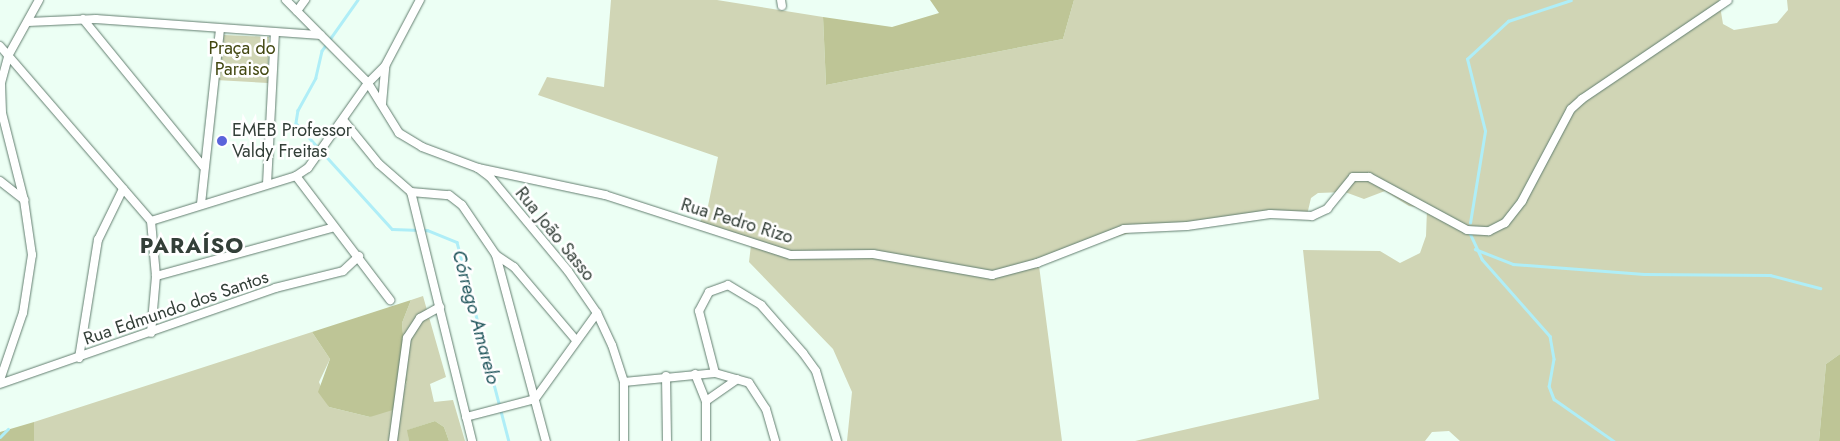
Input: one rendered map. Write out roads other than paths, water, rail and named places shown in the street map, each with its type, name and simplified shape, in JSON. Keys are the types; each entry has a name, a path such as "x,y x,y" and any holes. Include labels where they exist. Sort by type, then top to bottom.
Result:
{"street":[{"path":"0,380 30,286 32,255 24,200 2,113 1,83 8,56 39,0"},
{"name":"Rua João Sasso","path":"286,0 368,83 399,133 422,147 478,168 554,253 597,313 624,382 624,441"},
{"path":"297,11 305,0"},
{"path":"151,221 200,204 296,176 320,154 368,83 385,66 420,0"},
{"name":"Rua Pedro Rizo","path":"478,168 605,195 791,255 873,254 992,275 1036,263 1124,228 1187,226 1270,214 1312,216 1327,209 1353,177 1369,177 1467,230 1489,231 1505,223 1522,201 1571,110 1582,99 1728,0"},
{"path":"28,22 83,19 275,33 325,41"},
{"path":"83,19 203,166"},
{"path":"200,204 220,29"},
{"path":"267,184 275,33"},
{"path":"0,46 151,221 156,276 151,333"},
{"path":"382,104 385,66"},
{"path":"344,120 379,164 411,192 472,441"},
{"path":"296,176 332,228 359,256 390,300"},
{"path":"0,181 24,200"},
{"path":"79,358 94,252 123,189"},
{"path":"411,192 449,194 462,206 496,255 546,441"},
{"path":"156,276 332,228"},
{"path":"496,255 514,267 576,340"},
{"name":"Rua Edmundo dos Santos","path":"0,384 151,333 275,288 342,271 359,256"},
{"path":"715,373 699,311 709,292 728,285 760,305 803,353 816,371 837,441"},
{"path":"393,441 407,338 420,318 440,307"},
{"path":"466,418 535,399 550,384 576,340 597,313"},
{"path":"624,382 666,376 715,373 749,383 758,393 775,441"},
{"path":"694,374 706,401 706,441"},
{"path":"666,376 667,441"},
{"path":"706,401 737,379"}],"waterway":[{"name":"Córrego Amarelo","path":"358,0 322,51 316,78 298,110 296,123 392,229 427,230 457,242 509,441"},
{"path":"1470,223 1485,131 1467,59 1508,21 1571,0"},
{"path":"1470,233 1482,259 1550,336 1554,359 1549,386 1554,399 1614,441"},
{"path":"1475,249 1513,264 1644,274 1770,275 1820,288"},
{"path":"0,437 8,429"}],"place":[{"name":"EMEB Professor Valdy Freitas","path":"222,141"}],"district":[{"name":"PARAÍSO","path":"192,246"}],"park label":[{"name":"Praça do Paraiso","path":"242,59"}]}
